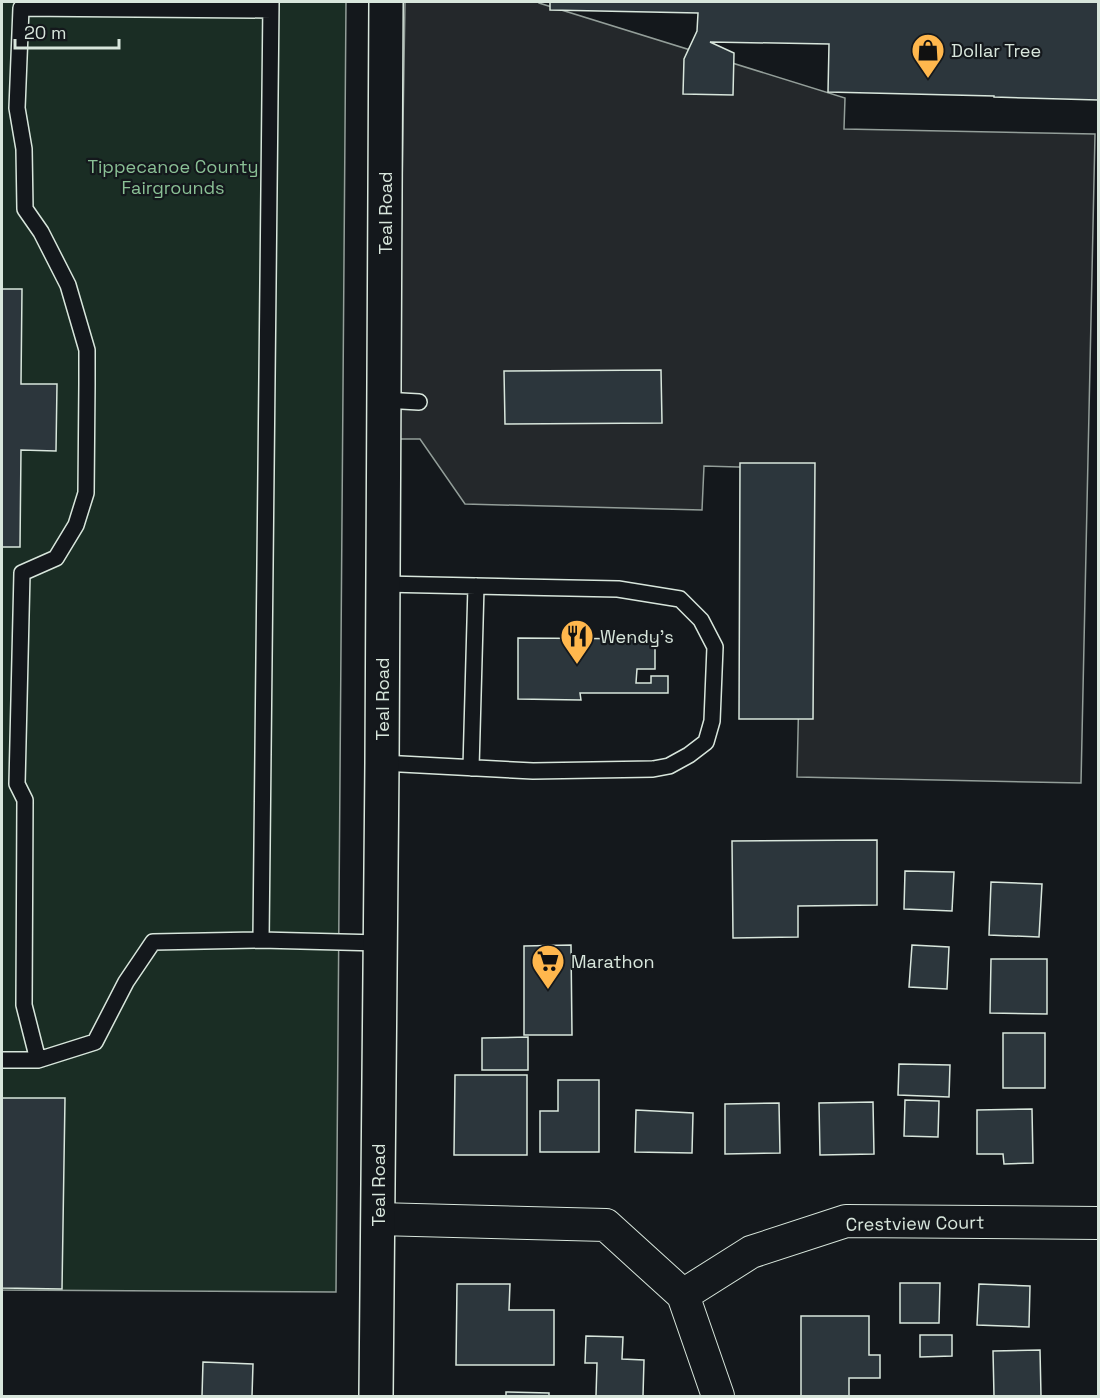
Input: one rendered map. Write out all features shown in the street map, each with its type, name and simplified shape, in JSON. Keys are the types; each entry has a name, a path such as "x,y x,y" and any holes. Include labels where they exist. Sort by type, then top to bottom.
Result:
{"main road":[{"name":"Teal Road","path":"376,1396 386,2"}],"street":[{"path":"378,1219 606,1225 683,1294 718,1396"},
{"name":"Crestview Court","path":"683,1294 751,1252 846,1221 1098,1223"}],"lane":[{"path":"38,1060 24,1005 25,800 17,784 22,573 56,558 76,525 86,493 87,350 68,285 41,232 26,209 24,149 17,108 20,5 271,5 261,940"},
{"path":"384,400 419,402"},
{"path":"382,763 544,771 653,770 669,766 706,742 712,721 715,647 701,620 680,599 618,589 383,584"},
{"path":"471,768 476,586"},
{"path":"2,1060 38,1060 95,1042 126,982 153,942 261,940 380,943"}],"green space":[{"name":"Tippecanoe County Fairgrounds","path":"2,2 346,2 336,1292 2,1290"}],"shaded area":[{"path":"405,2 538,2 845,98 844,129 1095,134 1081,783 797,777 804,469 704,466 702,510 465,504 420,439 398,439"}],"building":[{"path":"550,2 1098,2 1098,100 828,92 829,44 710,42 734,53 733,95 683,94 684,59 697,31 698,13 550,10"},
{"path":"2,289 22,289 21,384 57,384 56,451 21,450 20,547 2,547"},
{"path":"661,370 662,423 505,424 504,371"},
{"path":"740,463 815,463 813,719 739,719"},
{"path":"518,638 655,639 655,669 637,669 636,683 651,683 651,676 668,676 668,693 580,693 581,700 518,699"},
{"path":"877,840 877,905 798,906 798,937 733,938 732,841"},
{"path":"905,871 954,872 952,911 904,909"},
{"path":"991,882 1042,884 1039,937 989,935"},
{"name":"Marathon","path":"571,945 572,1035 524,1035 524,946"},
{"path":"912,945 949,947 947,989 909,987"},
{"path":"991,959 1047,959 1047,1014 990,1013"},
{"path":"1003,1033 1045,1033 1045,1088 1003,1088"},
{"path":"528,1037 528,1070 482,1070 482,1038"},
{"path":"899,1064 950,1065 949,1097 898,1095"},
{"path":"455,1075 527,1075 527,1155 454,1155"},
{"path":"558,1080 599,1080 599,1152 540,1152 540,1111 558,1111"},
{"path":"2,1098 65,1098 62,1289 2,1288"},
{"path":"905,1100 939,1101 938,1137 904,1136"},
{"path":"873,1102 874,1154 820,1155 819,1103"},
{"path":"779,1103 780,1153 725,1154 725,1104"},
{"path":"1032,1109 1033,1163 1004,1164 1003,1154 977,1154 977,1110"},
{"path":"636,1110 693,1113 692,1153 635,1152"},
{"path":"900,1283 940,1283 939,1323 900,1323"},
{"path":"457,1284 510,1284 509,1310 554,1310 554,1365 456,1365"},
{"path":"979,1284 1030,1286 1029,1327 977,1325"},
{"path":"801,1316 869,1316 869,1355 880,1355 880,1378 849,1378 849,1396 801,1396"},
{"path":"920,1335 952,1335 952,1356 920,1357"},
{"path":"586,1336 623,1337 622,1359 644,1360 643,1396 596,1396 597,1363 585,1363"},
{"path":"1040,1350 1041,1396 994,1396 993,1351"},
{"path":"203,1362 253,1364 252,1396 202,1396"},
{"path":"506,1392 549,1393 549,1396 506,1396"}],"place":[{"name":"Dollar Tree","path":"928,79"},
{"name":"Wendy's","path":"577,665"},
{"name":"Marathon","path":"548,990"}]}
